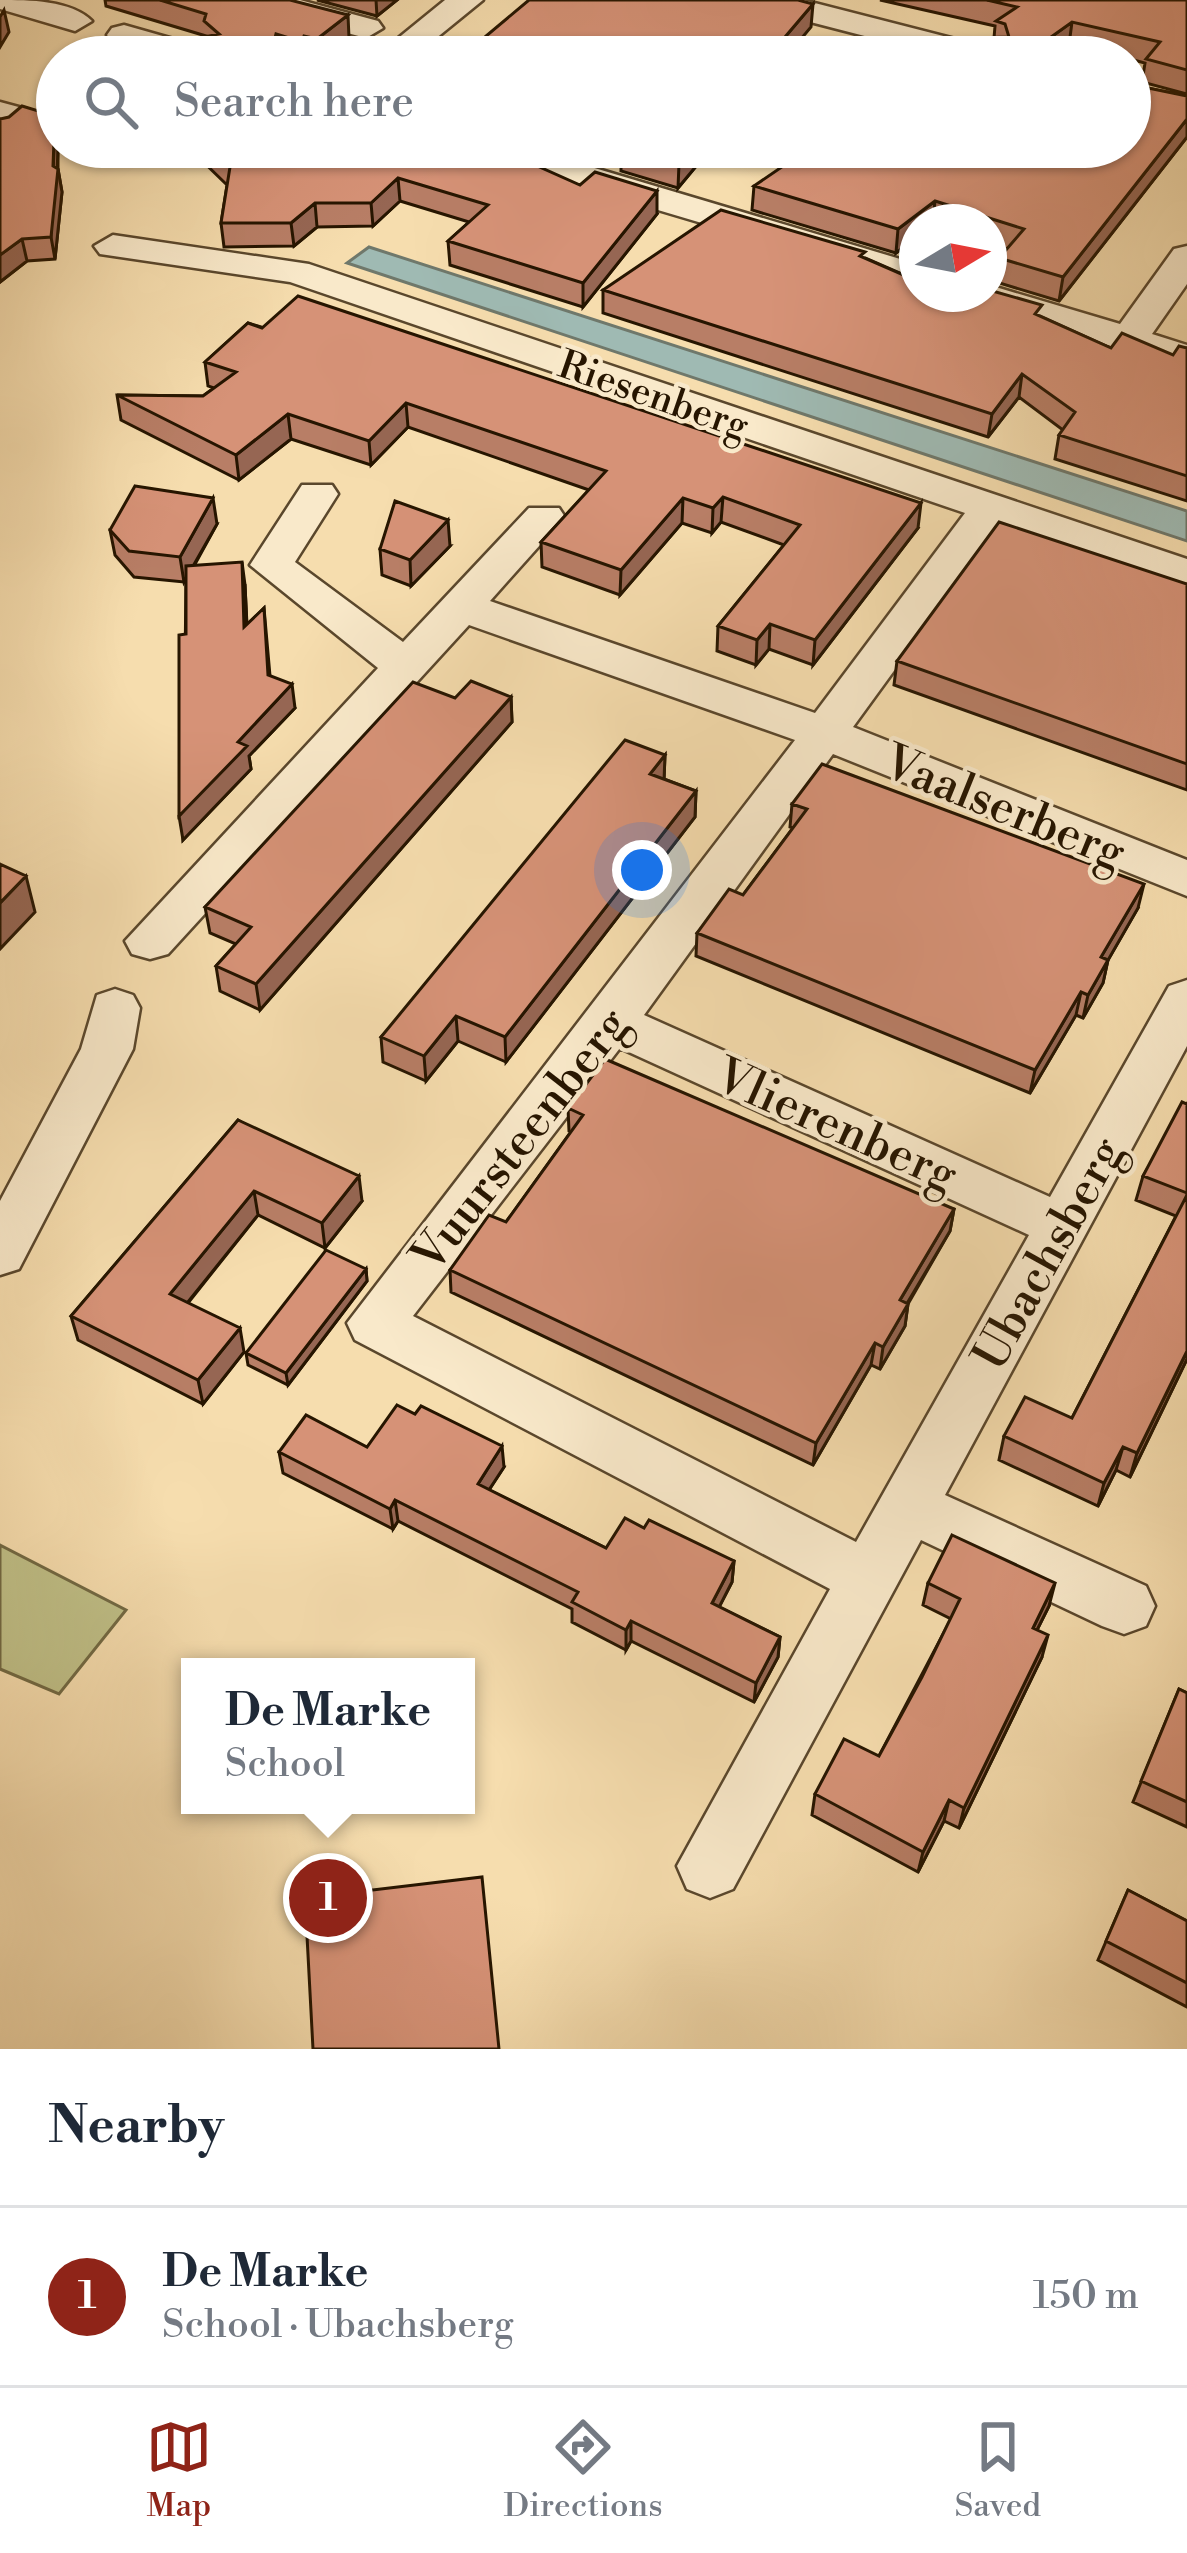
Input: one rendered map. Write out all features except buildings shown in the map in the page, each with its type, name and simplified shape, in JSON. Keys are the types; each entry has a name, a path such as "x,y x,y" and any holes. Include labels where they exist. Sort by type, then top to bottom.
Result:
{"street":[{"path":"4,0 75,21"},
{"path":"262,0 366,28"},
{"path":"419,36 466,0"},
{"path":"764,0 904,36"},
{"path":"0,112 14,116 0,128"},
{"path":"555,168 899,271"},
{"name":"Riesenberg","path":"113,246 296,272 1187,574"},
{"path":"1129,339 1187,257"},
{"path":"1007,303 1187,357"},
{"path":"316,494 271,565 403,664"},
{"name":"Vuursteenberg","path":"868,1579 375,1323 611,1022 991,508"},
{"path":"149,941 544,518"},
{"name":"Vaalserberg","path":"459,607 824,733 1187,879"},
{"name":"Ubachsberg","path":"710,1866 1187,999"},
{"path":"0,1253 94,1076 107,1048 115,1008"},
{"name":"Vlierenberg","path":"611,1022 1062,1226"},
{"path":"908,1506 1124,1606"}],"green space":[{"path":"0,1545 126,1610 59,1694 0,1669"}],"water":[{"path":"369,247 1187,511 1187,541 347,263"}],"place":[{"name":"De Marke","path":"328,1898"}]}
